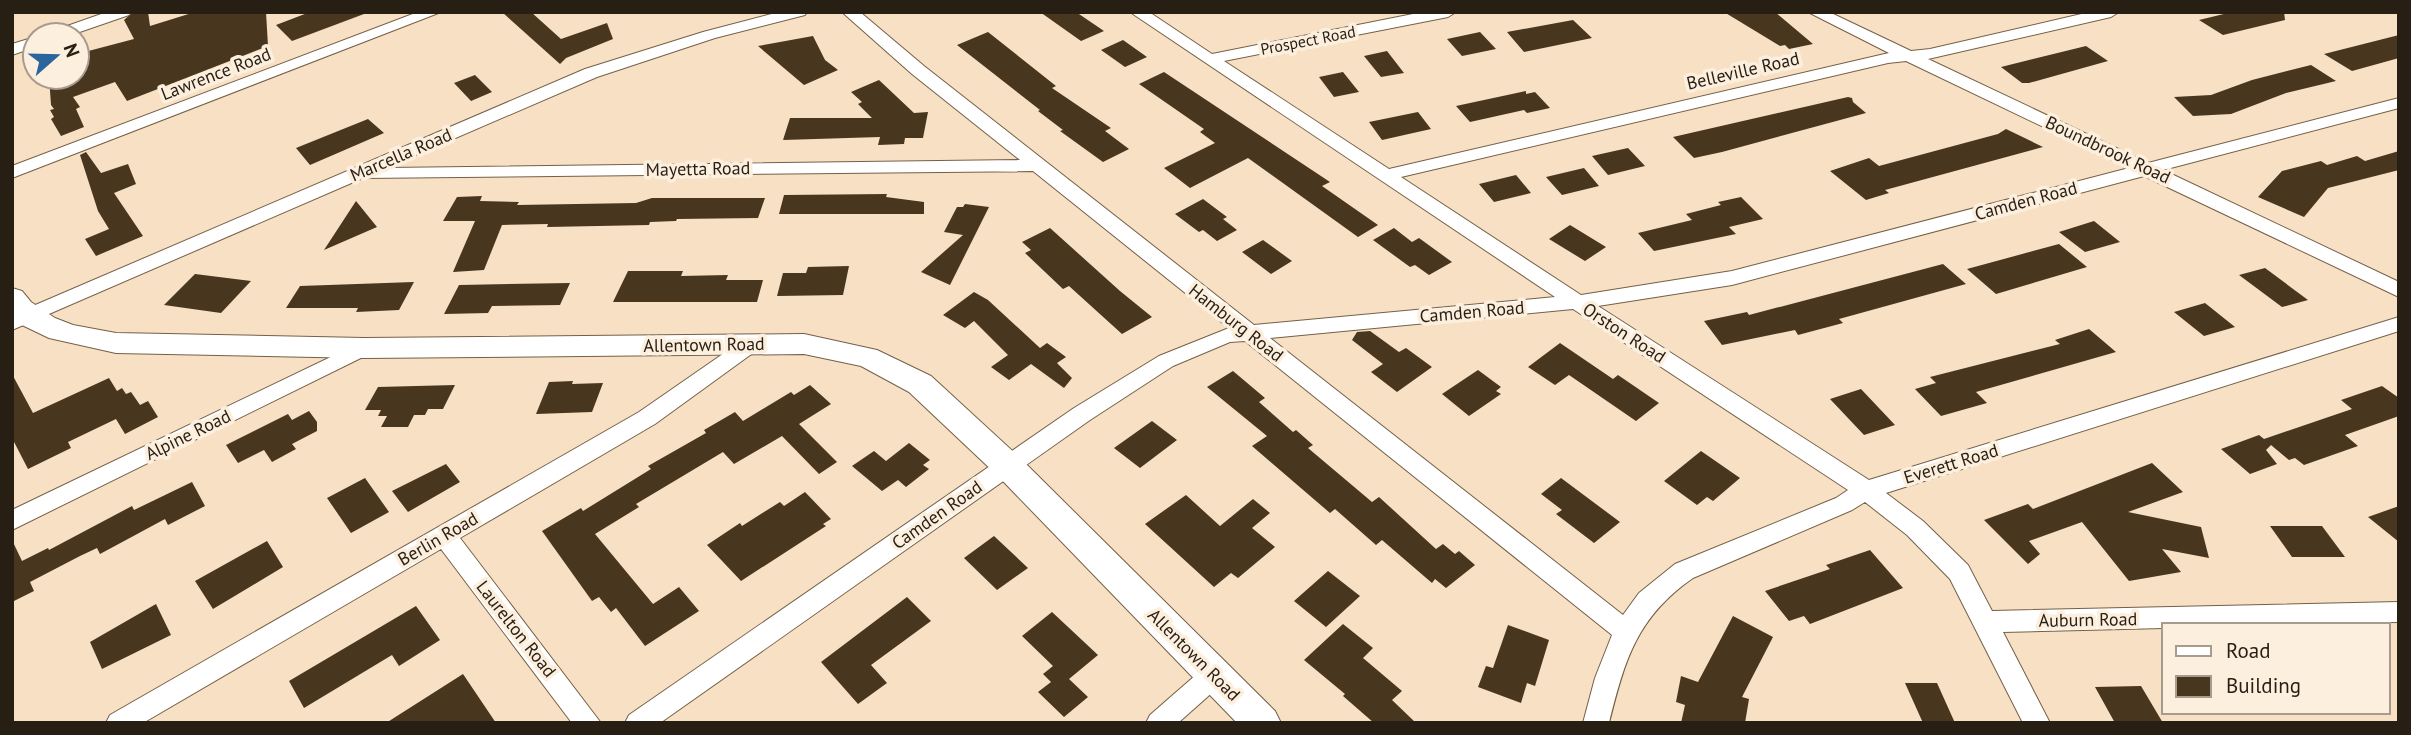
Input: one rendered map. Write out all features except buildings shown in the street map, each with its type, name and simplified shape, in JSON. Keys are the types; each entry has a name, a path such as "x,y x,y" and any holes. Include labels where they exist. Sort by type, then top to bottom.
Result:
{"street":[{"path":"91,23 122,12"},
{"name":"Lawrence Road","path":"12,172 433,12"},
{"name":"Marcella Road","path":"18,312 358,174 591,72 720,32 799,12"},
{"name":"Hamburg Road","path":"850,12 1038,165 1625,631"},
{"name":"Orston Road","path":"1138,12 1867,490 1915,528 1959,572 2037,723"},
{"name":"Prospect Road","path":"1209,59 1448,12"},
{"name":"Boundbrook Road","path":"1816,12 2399,290"},
{"name":"Belleville Road","path":"1387,175 2111,12"},
{"name":"Camden Road","path":"638,723 1082,414 1166,361 1227,335 1577,302 1732,278 2399,103"},
{"name":"Mayetta Road","path":"358,174 1038,165"},
{"name":"Allentown Road","path":"18,312 79,337 116,343 364,348 804,344 867,357 895,369 919,384 1009,466 1262,723"},
{"name":"Everett Road","path":"1597,723 1609,671 1625,631 1645,601 1677,575 1844,504 1867,490 2399,324"},
{"name":"Berlin Road","path":"119,723 647,418 750,345"},
{"name":"Alpine Road","path":"12,521 364,348"},
{"name":"Laurelton Road","path":"444,536 588,723"},
{"name":"Auburn Road","path":"1987,622 2399,612"},
{"path":"1159,723 1213,675"}]}
